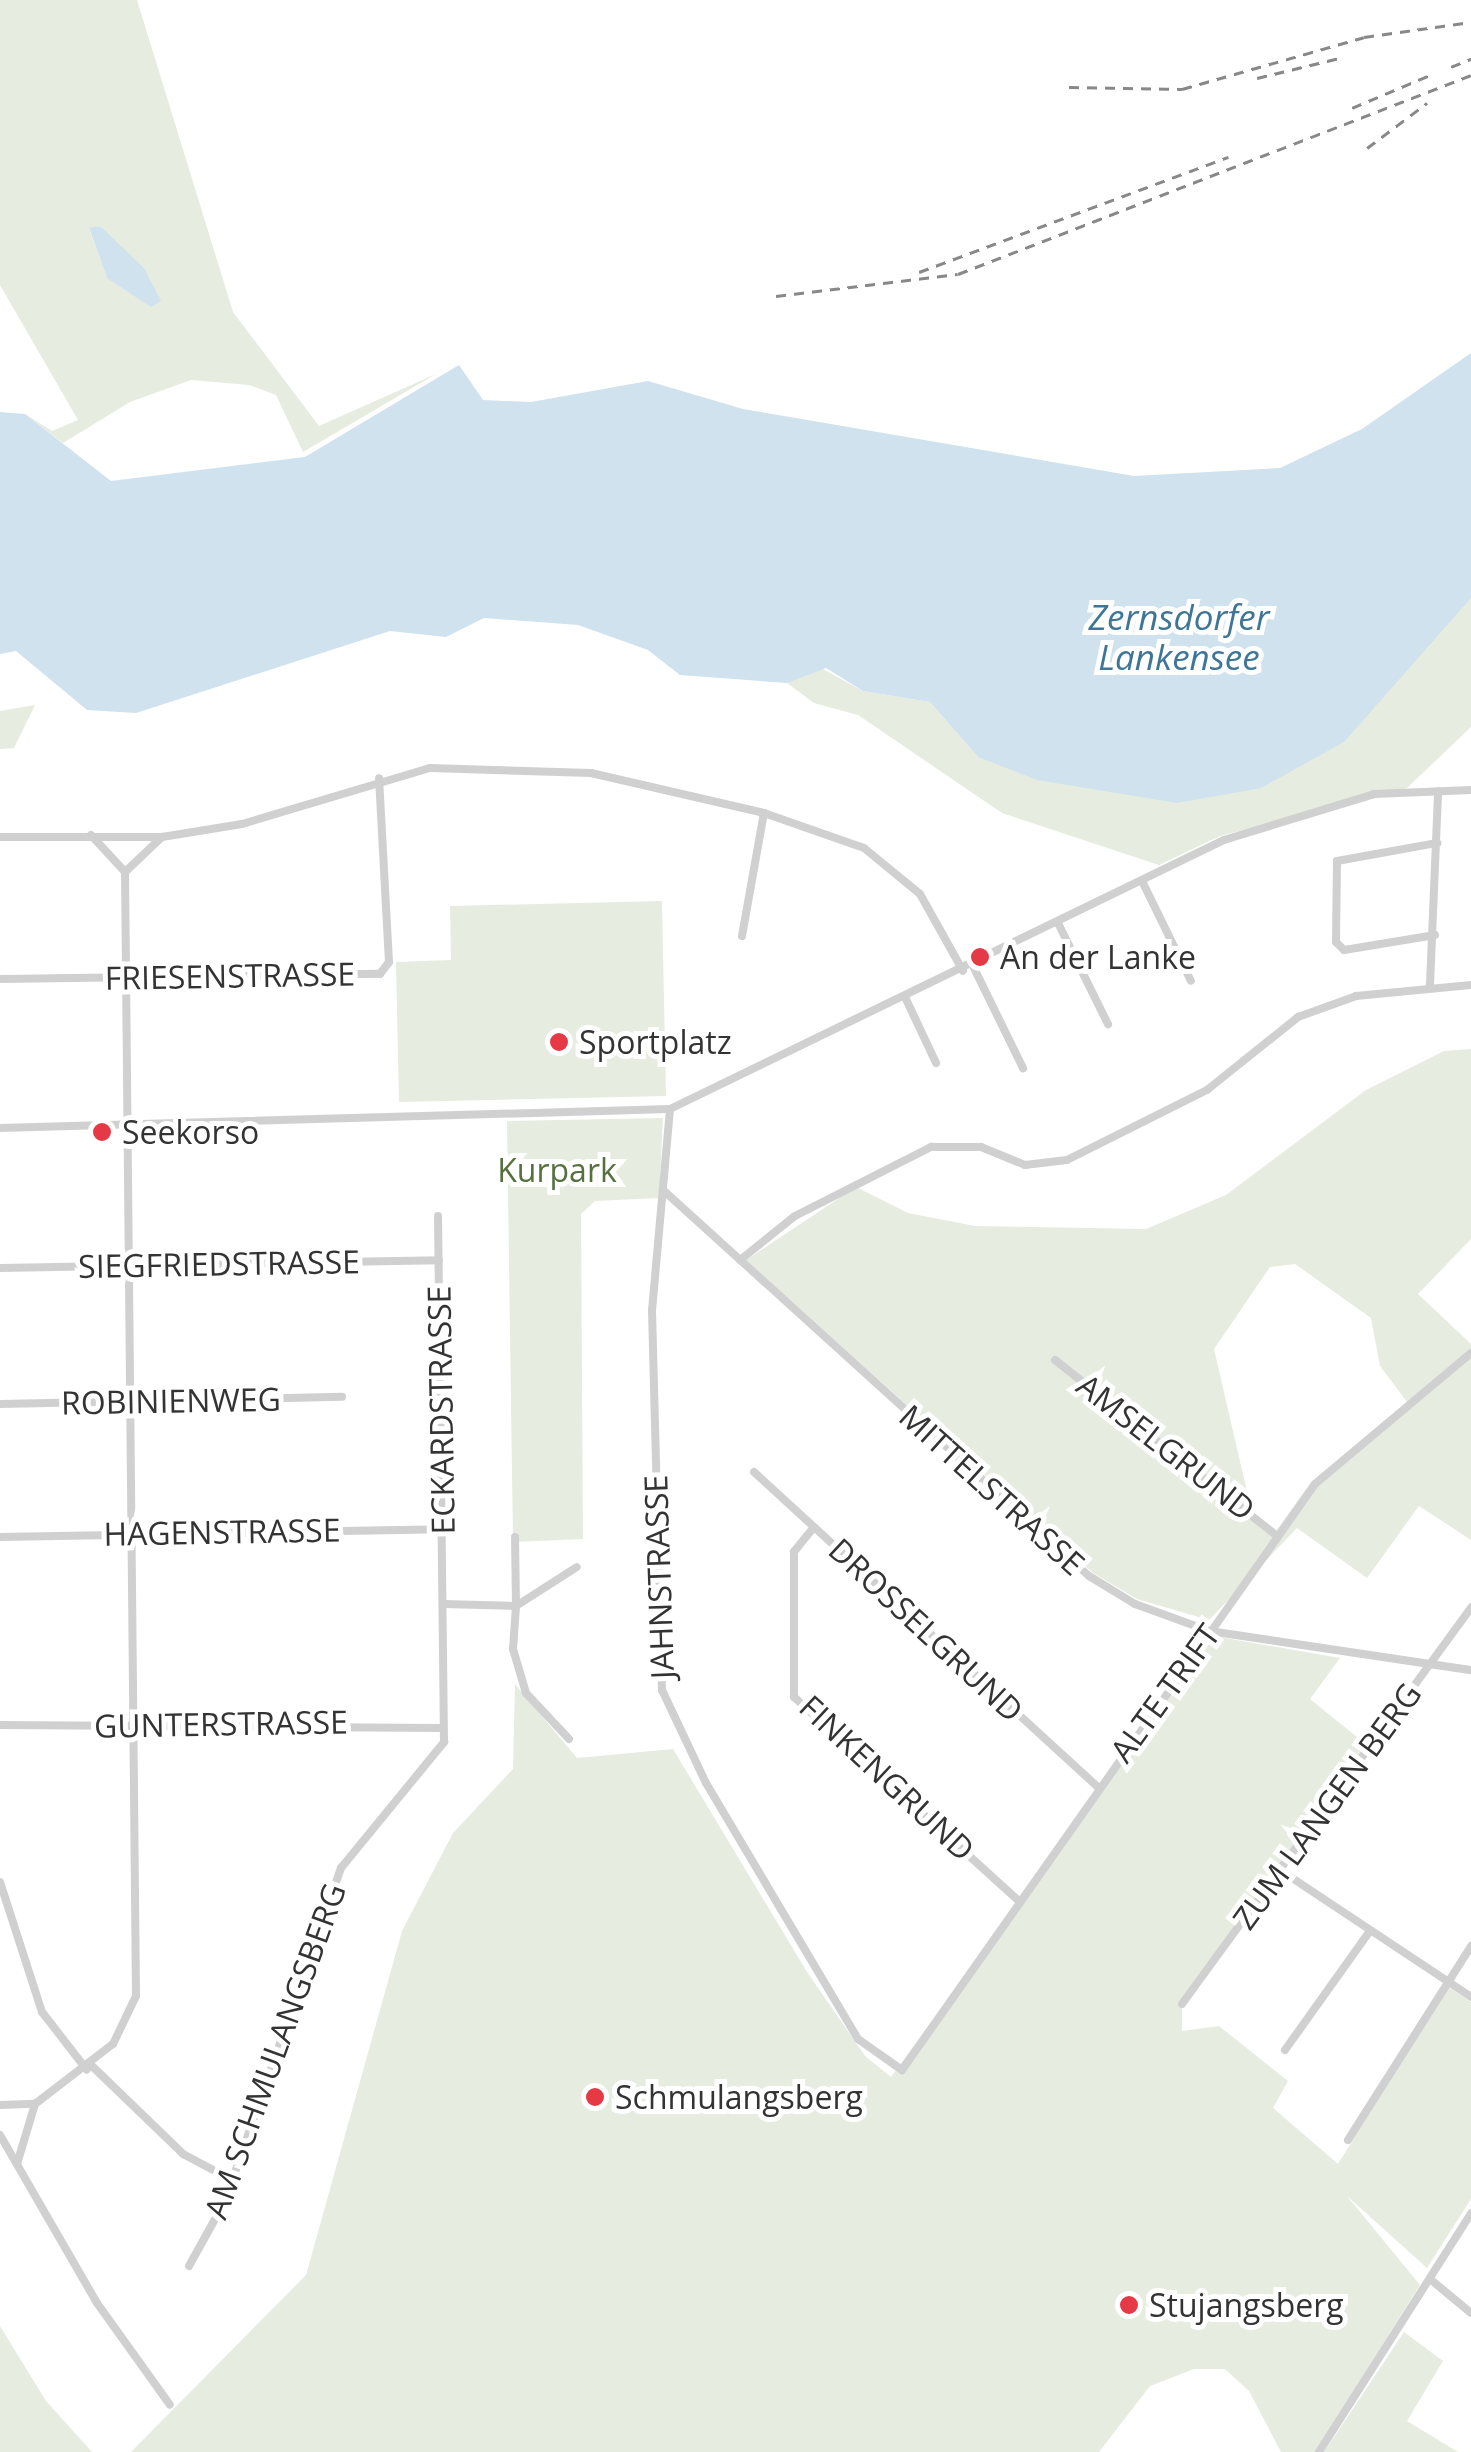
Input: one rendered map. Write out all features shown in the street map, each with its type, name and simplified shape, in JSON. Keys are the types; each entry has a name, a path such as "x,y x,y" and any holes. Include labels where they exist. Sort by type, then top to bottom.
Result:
{"street":[{"path":"0,838 162,837 242,824 379,778 430,768 591,774 764,813 834,834 894,868 933,912 963,971"},
{"name":"FRIESENSTRASSE","path":"0,979 380,974 389,962 379,778"},
{"path":"0,1128 670,1109 963,971 1142,881 1271,825 1374,794 1471,790"},
{"path":"1430,985 1436,934 1438,791"},
{"path":"742,936 764,813"},
{"path":"0,2105 35,2104 89,2068 136,1996 125,872 91,836"},
{"path":"125,872 162,837"},
{"path":"1436,934 1344,950 1336,942 1337,861 1437,843"},
{"path":"1142,881 1191,981"},
{"path":"1058,923 1108,1024"},
{"path":"973,966 1023,1068"},
{"path":"740,1260 795,1216 931,1147 981,1147 1025,1165 1066,1160 1208,1090 1298,1017 1430,985 1471,985"},
{"path":"906,997 936,1063"},
{"path":"663,1190 670,1109"},
{"name":"MITTELSTRASSE","path":"663,1190 1089,1576 1210,1631 1471,1670"},
{"name":"JAHNSTRASSE","path":"663,1190 652,1310 662,1690 706,1783 858,2039 902,2070"},
{"name":"ECKARDSTRASSE","path":"438,1216 444,1529 441,1689"},
{"name":"SIEGFRIEDSTRASSE","path":"0,1268 439,1260"},
{"name":"ALTE TRIFT","path":"902,2070 1017,1899 1315,1484 1471,1354"},
{"name":"AMSELGRUND","path":"1056,1360 1276,1535"},
{"name":"ROBINIENWEG","path":"0,1404 342,1397"},
{"name":"DROSSELGRUND","path":"754,1472 1098,1787"},
{"name":"FINKENGRUND","path":"814,1527 794,1552 794,1697 1017,1899"},
{"name":"HAGENSTRASSE","path":"0,1537 444,1529"},
{"path":"515,1537 518,1679 568,1739"},
{"path":"442,1604 516,1606 576,1568"},
{"name":"ZUM LANGEN BERG","path":"1182,2004 1471,1607"},
{"name":"AM SCHMULANGSBERG","path":"189,2266 232,2180 341,1868 441,1751 441,1689"},
{"name":"GUNTERSTRASSE","path":"0,1726 442,1728"},
{"path":"1280,1870 1471,1997"},
{"path":"0,1882 42,2012 89,2068 182,2154 232,2180"},
{"path":"1285,2050 1370,1932"},
{"path":"1348,2140 1471,1946"},
{"path":"16,2164 35,2104"},
{"path":"0,2135 170,2404"},
{"path":"1319,2452 1471,2214"},
{"path":"1430,2279 1471,2313"}],"green space":[{"path":"0,0 137,0 233,312 319,426 436,374 303,452 276,395 249,385 191,380 130,402 63,443 25,414 52,431 78,420 0,285","holes":["100,226 124,255 144,268 107,278 89,229"]},
{"path":"1471,598 1471,727 1407,788 1220,836 1159,865 1002,813 858,715 814,703 787,683 821,668 863,691 930,702 978,757 1415,653"},
{"path":"35,705 14,748 0,749 0,711"},
{"name":"Sportplatz","path":"662,901 666,1096 399,1102 396,962 451,960 450,906"},
{"path":"1471,1049 1471,1239 1418,1294 1471,1344 1471,1540 1419,1506 1367,1578 1297,1528 1209,1620 1137,1599 1093,1573 746,1260 856,1187 908,1213 975,1226 1146,1229 1226,1195 1366,1090 1444,1051","holes":["1295,1264 1371,1318 1380,1366 1407,1402 1311,1482 1276,1531 1252,1513 1214,1349 1270,1267"]},
{"name":"Kurpark","path":"663,1118 659,1198 595,1201 581,1214 583,1539 513,1542 507,1121"},
{"path":"1214,1636 1340,1658 1310,1699 1368,1746 1182,2004 1182,2031 1219,2026 1288,2081 1273,2108 1338,2164 1448,1987 1471,2002 1471,2199 1427,2268 1347,2196 1420,2285 1315,2452 1281,2452 1249,2391 1225,2369 1194,2369 1150,2386 1099,2452 131,2452 306,2275 402,1931 453,1833 513,1769 515,1684 577,1758 673,1749 807,1972 865,2056 891,2077"},
{"path":"0,2326 46,2401 92,2452 0,2452"},
{"path":"1404,2332 1443,2361 1407,2421 1458,2452 1324,2452"}],"water":[{"path":"100,226 144,268 161,301 151,307 107,278 89,228"},
{"name":"Zernsdorfer Lankensee","path":"1471,353 1471,598 1344,742 1261,788 1177,803 1037,780 978,757 930,702 863,691 826,668 787,683 680,675 648,650 578,625 484,618 446,637 390,631 136,713 87,710 16,651 0,654 0,412 25,414 111,481 305,457 459,365 483,400 531,402 648,381 743,409 1134,476 1280,468 1362,429"}],"railway":[{"path":"1069,87 1182,89 1364,37 1471,22"},
{"path":"1257,78 1344,57"},
{"path":"1451,67 1471,59"},
{"path":"1352,108 1430,75"},
{"path":"776,296 958,274 1471,75"},
{"path":"1367,148 1427,103"},
{"path":"919,272 1228,157"}],"place":[{"name":"An der Lanke","path":"980,957"},
{"name":"Sportplatz","path":"559,1042"},
{"name":"Seekorso","path":"102,1132"},
{"name":"Schmulangsberg","path":"595,2097"},
{"name":"Stujangsberg","path":"1129,2305"}]}
